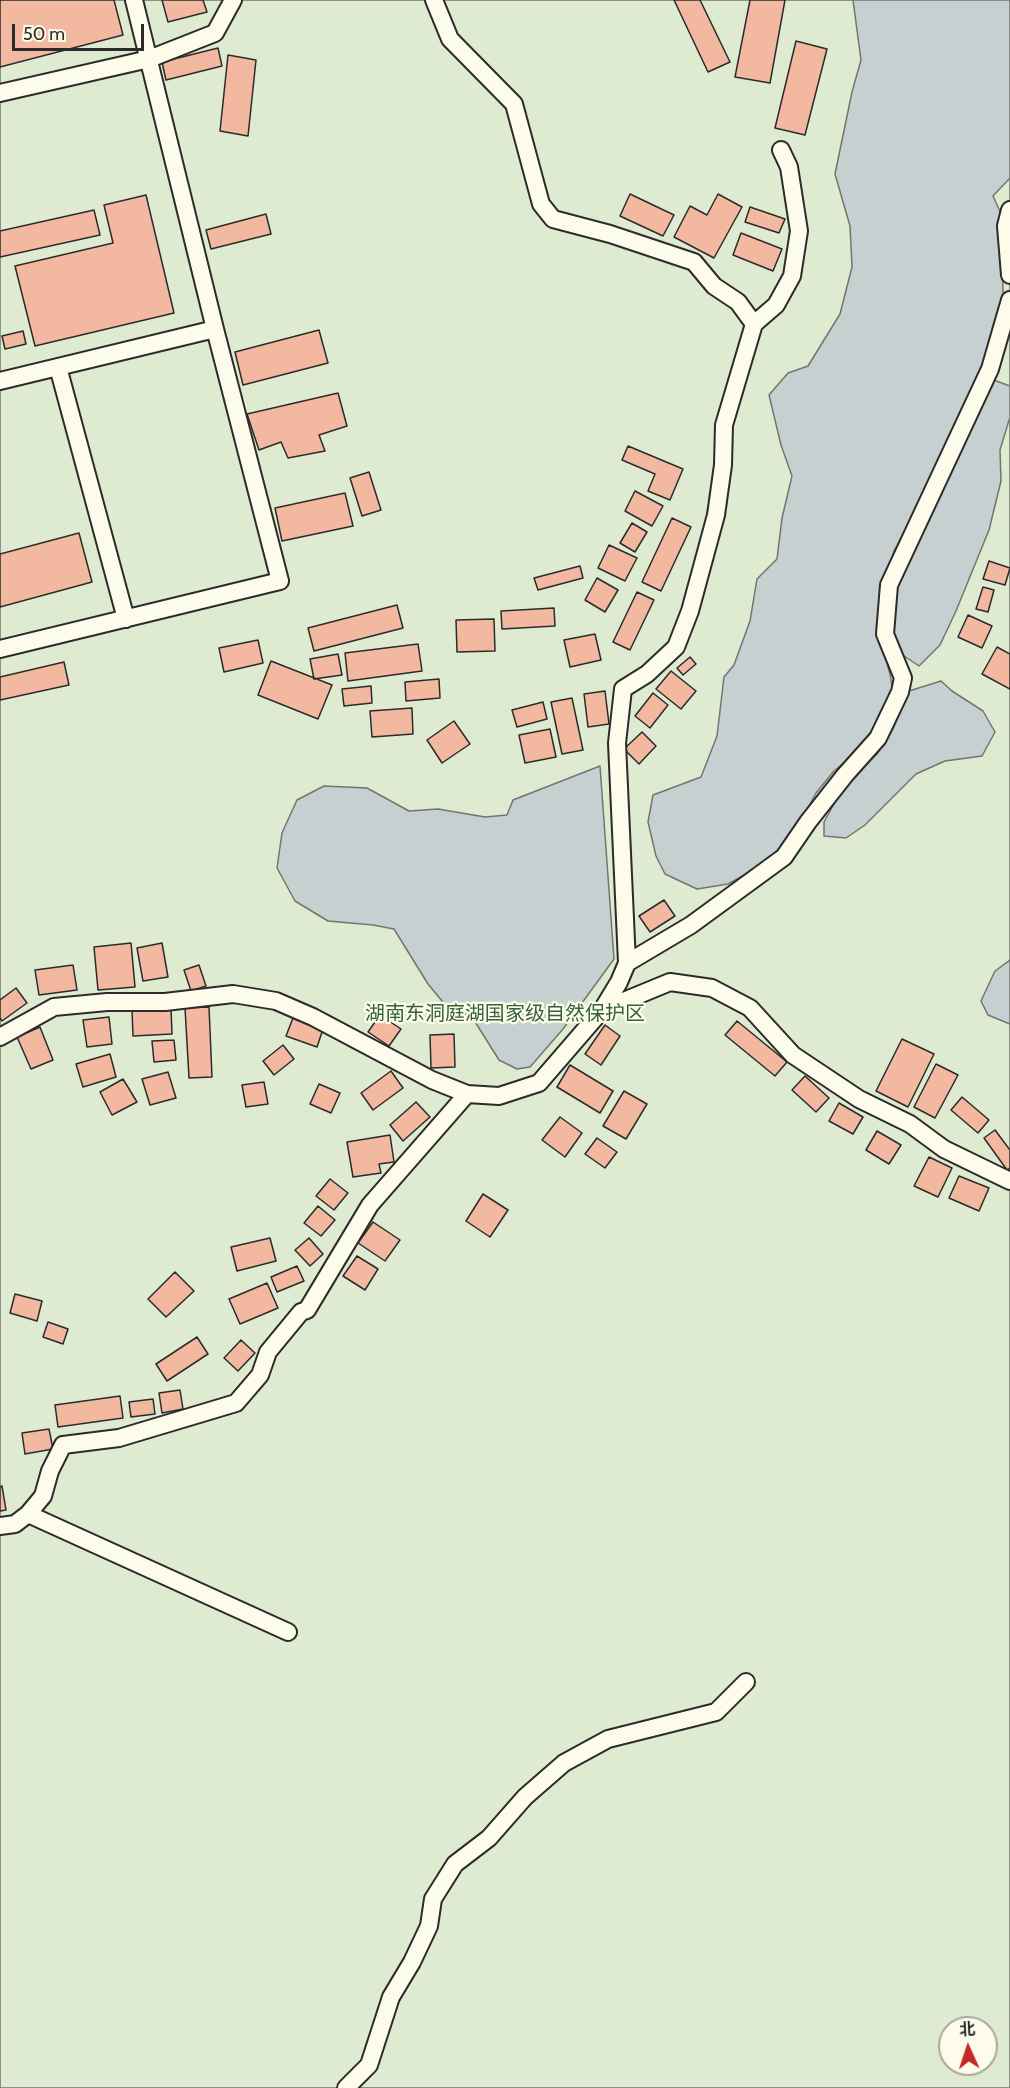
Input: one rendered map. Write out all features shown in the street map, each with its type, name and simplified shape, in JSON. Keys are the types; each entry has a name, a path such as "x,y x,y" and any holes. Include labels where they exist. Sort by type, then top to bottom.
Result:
{"street":[{"path":"0,649 280,581 134,0"},
{"path":"0,93 149,59 215,33 233,0"},
{"path":"434,0 450,39 514,104 541,204 553,219 610,234 694,262 714,286 738,302 754,324"},
{"path":"0,1037 54,1007 107,1002 165,1002 233,994 276,1000 432,1080 467,1094 499,1096 539,1083 602,1010 619,982 627,963 617,742 622,689 647,674 676,647 690,611 716,515 723,465 723,425 754,324 776,304 792,276 799,231 789,167 781,150"},
{"path":"1010,210 1006,226 1010,276"},
{"path":"627,963 691,925 784,857 845,775 878,738 900,692 903,678 885,634 889,585 990,369 1010,300"},
{"path":"0,381 215,329"},
{"path":"58,367 126,619"},
{"path":"602,1010 670,982 712,988 750,1008 793,1054 859,1099 910,1124 944,1149 1010,1182"},
{"path":"0,1526 15,1524 28,1514 43,1496 50,1471 63,1445 119,1438 236,1403 260,1375 268,1352 302,1312 307,1310 370,1205 467,1094"},
{"path":"28,1514 288,1632"},
{"path":"346,2088 369,2065 391,1997 412,1962 429,1926 433,1899 455,1864 489,1838 525,1797 564,1763 608,1739 716,1712 746,1682"}],"green space":[{"name":"湖南东洞庭湖国家级自然保护区","path":"0,0 1010,0 1010,2088 0,2088"}],"shaded area":[{"path":"853,0 1010,0 1010,178 993,196 1002,216 1003,293 984,370 912,519 894,551 883,593 879,635 893,692 874,738 834,771 816,793 794,834 771,857 728,884 697,889 665,874 656,856 648,822 653,795 701,777 717,736 724,677 734,665 750,621 757,579 777,559 782,518 792,476 781,445 769,395 788,373 808,366 840,314 852,267 850,226 835,174 861,60"},
{"path":"991,379 1010,386 1010,417 1000,450 1001,481 989,530 940,645 919,666 904,656 891,633 895,585"},
{"path":"941,681 983,711 995,732 982,756 945,761 916,774 865,825 846,838 824,836 824,822 844,786 877,754 892,731 909,691"},
{"path":"600,766 614,959 563,1029 530,1067 517,1069 499,1060 472,1017 447,1007 428,984 394,929 328,921 295,901 277,868 282,833 297,800 324,786 367,788 409,811 438,809 485,817 507,815 513,800"},
{"path":"1010,960 1010,1024 988,1015 981,1001 995,971"}],"building":[{"path":"0,0 114,0 123,35 0,67"},
{"path":"162,0 203,0 207,12 168,22"},
{"path":"674,0 700,0 730,62 708,72"},
{"path":"750,0 785,0 770,83 735,77"},
{"path":"796,41 827,49 805,135 775,128"},
{"path":"218,48 222,66 166,80 162,62"},
{"path":"228,55 256,60 248,136 220,131"},
{"path":"630,194 674,215 663,236 620,216"},
{"path":"718,194 742,207 714,258 674,237 690,206 707,215"},
{"path":"146,195 174,313 35,346 15,266 113,243 104,205"},
{"path":"750,207 785,219 779,233 745,222"},
{"path":"94,210 100,235 0,257 0,231"},
{"path":"266,214 271,234 211,249 206,230"},
{"path":"741,233 782,249 773,271 733,255"},
{"path":"319,330 328,363 243,385 235,352"},
{"path":"23,331 26,344 5,349 2,336"},
{"path":"338,393 347,426 319,435 325,451 288,458 281,442 259,450 247,414"},
{"path":"628,446 683,469 670,500 648,491 655,474 622,460"},
{"path":"369,472 381,510 362,516 350,478"},
{"path":"635,491 663,506 652,526 625,511"},
{"path":"345,493 353,526 282,541 275,508"},
{"path":"672,518 691,527 661,591 642,582"},
{"path":"632,523 647,532 635,552 620,543"},
{"path":"79,533 92,582 0,607 0,554"},
{"path":"609,545 637,558 625,581 598,568"},
{"path":"989,561 1010,568 1005,585 983,579"},
{"path":"580,566 583,578 538,590 534,578"},
{"path":"597,578 618,590 605,612 585,600"},
{"path":"983,587 994,590 988,612 976,609"},
{"path":"637,592 654,600 630,650 613,642"},
{"path":"397,605 403,628 314,651 308,628"},
{"path":"554,608 555,626 502,629 501,611"},
{"path":"968,615 992,626 982,648 958,637"},
{"path":"494,619 495,651 457,652 456,620"},
{"path":"595,634 601,660 570,667 564,640"},
{"path":"258,640 263,663 224,672 219,648"},
{"path":"418,644 422,671 348,681 345,653"},
{"path":"997,647 1010,654 1010,689 982,674"},
{"path":"338,654 342,675 314,679 310,659"},
{"path":"690,657 696,664 683,675 677,668"},
{"path":"271,661 332,685 318,719 258,695"},
{"path":"64,662 69,685 0,700 0,677"},
{"path":"671,671 696,691 681,709 656,689"},
{"path":"439,679 440,698 406,701 405,682"},
{"path":"371,686 372,703 344,706 342,689"},
{"path":"605,691 609,724 588,727 584,694"},
{"path":"653,693 668,705 650,728 635,716"},
{"path":"572,698 583,750 562,754 551,702"},
{"path":"543,702 547,719 517,727 512,710"},
{"path":"412,708 413,734 372,737 370,711"},
{"path":"454,721 470,744 442,763 427,740"},
{"path":"550,729 556,757 525,763 519,735"},
{"path":"642,732 656,746 639,764 624,749"},
{"path":"664,900 675,916 650,932 639,916"},
{"path":"131,943 135,987 98,990 94,947"},
{"path":"162,943 168,977 143,981 137,948"},
{"path":"73,965 77,990 39,995 35,970"},
{"path":"199,965 206,986 191,991 184,970"},
{"path":"16,988 27,1003 2,1021 0,1000"},
{"path":"209,1007 212,1077 189,1078 185,1008"},
{"path":"171,1008 172,1034 133,1036 132,1010"},
{"path":"380,1015 401,1029 389,1046 368,1032"},
{"path":"109,1017 112,1044 87,1047 83,1020"},
{"path":"293,1018 323,1029 317,1047 286,1036"},
{"path":"737,1021 787,1062 775,1076 725,1035"},
{"path":"605,1025 620,1036 601,1065 585,1054"},
{"path":"40,1027 53,1060 31,1069 17,1037"},
{"path":"454,1034 455,1067 431,1068 430,1035"},
{"path":"902,1039 934,1054 908,1107 876,1091"},
{"path":"174,1040 176,1060 154,1062 152,1041"},
{"path":"283,1045 294,1059 274,1075 263,1061"},
{"path":"110,1054 116,1077 83,1087 76,1064"},
{"path":"936,1064 958,1075 935,1118 914,1107"},
{"path":"570,1065 613,1091 600,1113 557,1087"},
{"path":"391,1071 403,1088 373,1110 361,1093"},
{"path":"168,1072 176,1098 150,1105 142,1079"},
{"path":"805,1076 829,1098 816,1112 792,1090"},
{"path":"123,1079 137,1102 112,1115 100,1092"},
{"path":"264,1082 268,1104 246,1107 242,1085"},
{"path":"319,1084 340,1093 331,1113 310,1104"},
{"path":"624,1091 647,1104 626,1139 603,1126"},
{"path":"962,1097 989,1120 978,1133 951,1110"},
{"path":"416,1102 430,1117 403,1141 390,1125"},
{"path":"839,1103 863,1117 853,1134 829,1121"},
{"path":"560,1117 582,1133 565,1157 542,1140"},
{"path":"995,1130 1010,1150 1010,1168 1007,1170 984,1138"},
{"path":"877,1131 901,1145 889,1164 866,1150"},
{"path":"390,1135 394,1162 379,1164 381,1173 353,1177 347,1142"},
{"path":"597,1138 617,1152 605,1168 585,1154"},
{"path":"929,1157 952,1168 938,1197 914,1186"},
{"path":"959,1176 989,1188 979,1211 949,1198"},
{"path":"330,1179 348,1193 334,1210 316,1196"},
{"path":"483,1194 508,1210 490,1237 466,1221"},
{"path":"318,1206 335,1220 321,1236 304,1223"},
{"path":"373,1222 400,1240 385,1261 358,1243"},
{"path":"270,1238 276,1261 237,1271 231,1247"},
{"path":"309,1238 323,1254 310,1266 295,1250"},
{"path":"357,1256 378,1269 365,1290 343,1276"},
{"path":"297,1266 304,1281 277,1292 271,1277"},
{"path":"175,1272 194,1291 166,1317 148,1299"},
{"path":"267,1283 278,1308 240,1324 229,1299"},
{"path":"15,1294 42,1301 37,1321 10,1313"},
{"path":"48,1322 68,1329 63,1344 43,1337"},
{"path":"197,1337 208,1354 167,1381 156,1364"},
{"path":"241,1340 255,1353 238,1371 224,1358"},
{"path":"180,1390 183,1409 162,1413 159,1393"},
{"path":"120,1396 123,1418 58,1427 55,1405"},
{"path":"153,1399 155,1414 131,1417 129,1402"},
{"path":"49,1429 53,1449 25,1454 22,1433"},
{"path":"2,1486 6,1510 0,1511 0,1487"}]}
